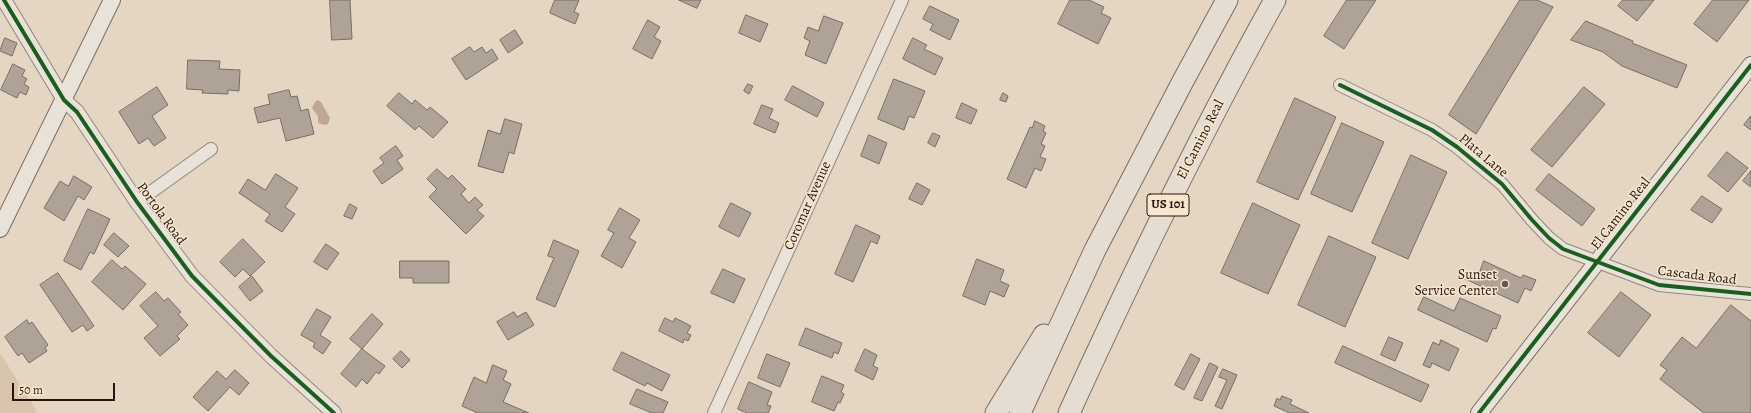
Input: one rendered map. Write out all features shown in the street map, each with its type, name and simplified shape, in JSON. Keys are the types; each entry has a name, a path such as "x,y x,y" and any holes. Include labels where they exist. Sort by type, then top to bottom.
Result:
{"highway":[{"name":"US 101","path":"1020,413 1096,250 1183,81 1227,0"},
{"name":"El Camino Real","path":"1069,413 1146,248 1219,103 1275,0"},
{"path":"996,413 1096,250"}],"main road":[{"path":"0,229 112,0"},
{"name":"El Camino Real","path":"1479,413 1751,65"}],"street":[{"name":"Portola Road","path":"4,0 64,100 77,112 137,202 192,276 271,356 334,413"},
{"name":"Coromar Avenue","path":"714,413 902,0"},
{"name":"Plata Lane","path":"1340,85 1432,130 1457,146 1502,184 1549,238 1563,249 1597,263"},
{"path":"137,202 211,149"},
{"name":"Cascada Road","path":"1597,263 1629,272 1659,285 1751,294"}],"shaded area":[{"path":"318,100 321,102 330,118 328,124 325,125 318,123 318,116 312,108"},
{"path":"0,353 38,413 0,413"}],"building":[{"path":"330,0 350,0 352,39 332,40"},
{"path":"555,0 579,0 574,12 579,14 575,24 550,13"},
{"path":"679,0 701,0 697,8"},
{"path":"1070,0 1089,0 1104,7 1101,13 1111,18 1098,44 1058,24"},
{"path":"1347,0 1376,0 1344,49 1324,36"},
{"path":"1520,0 1537,0 1553,7 1476,134 1449,115"},
{"path":"1623,0 1654,0 1637,21 1618,6"},
{"path":"1713,0 1749,0 1717,42 1694,24"},
{"path":"930,6 959,20 950,40 930,30 933,24 923,19"},
{"path":"746,15 768,24 760,42 739,33"},
{"path":"824,16 843,23 826,64 805,55 810,41 804,38 808,27 818,31"},
{"path":"648,20 660,27 654,37 661,41 652,59 633,49"},
{"path":"1586,21 1633,41 1632,43 1687,65 1677,88 1622,66 1603,52 1571,40"},
{"path":"515,30 523,43 508,53 500,40"},
{"path":"5,38 17,43 12,56 0,51"},
{"path":"913,38 927,45 924,49 943,58 935,75 903,59"},
{"path":"470,47 474,52 482,47 486,53 492,49 498,59 466,80 452,59"},
{"path":"188,60 220,61 219,69 240,70 239,91 228,90 228,94 202,93 203,90 187,89"},
{"path":"13,64 25,70 22,76 27,79 24,84 29,87 26,95 20,92 17,98 1,90"},
{"path":"894,79 925,91 914,118 909,116 904,130 878,119"},
{"path":"748,84 753,86 749,94 744,91"},
{"path":"793,86 824,103 817,117 785,100"},
{"path":"157,87 168,105 152,116 166,138 154,146 148,138 139,144 119,112"},
{"path":"1584,87 1605,104 1552,167 1531,150"},
{"path":"289,90 291,97 297,96 301,111 308,109 314,134 286,141 280,118 258,123 254,108 270,104 268,95"},
{"path":"399,93 412,104 415,100 427,110 430,107 448,122 433,138 419,126 415,130 387,106"},
{"path":"1003,93 1008,96 1006,102 1000,100"},
{"path":"1295,98 1336,117 1298,200 1257,182"},
{"path":"962,103 977,110 971,124 956,118"},
{"path":"762,105 773,109 769,118 779,123 775,133 754,124"},
{"path":"1751,116 1751,130 1744,125"},
{"path":"505,119 522,124 514,154 509,152 503,173 478,166 488,130 500,134"},
{"path":"1035,121 1045,126 1043,131 1046,133 1041,144 1045,146 1040,157 1046,159 1041,171 1035,168 1026,188 1007,179 1030,127 1032,128"},
{"path":"1342,123 1384,142 1352,212 1311,194"},
{"path":"933,133 940,136 935,147 928,143"},
{"path":"869,135 887,143 879,164 861,156"},
{"path":"396,146 403,156 397,160 403,169 382,184 373,171 384,163 380,158"},
{"path":"1727,152 1748,168 1728,192 1708,176"},
{"path":"1411,155 1447,172 1408,259 1372,243"},
{"path":"437,169 448,179 452,175 466,189 461,194 469,203 475,197 483,205 477,210 484,216 466,234 429,197 437,189 427,179"},
{"path":"1751,171 1751,187 1743,181"},
{"path":"276,174 298,188 285,207 295,214 282,232 265,221 270,214 239,193 248,179 265,190"},
{"path":"1549,174 1595,209 1582,226 1536,190"},
{"path":"74,176 92,187 84,200 78,196 64,221 44,208 60,181 68,186"},
{"path":"917,183 930,190 922,205 909,199"},
{"path":"1702,196 1722,209 1712,223 1691,210"},
{"path":"731,203 751,213 739,237 719,227"},
{"path":"1253,203 1300,225 1268,294 1221,273"},
{"path":"350,204 357,208 352,219 344,216"},
{"path":"620,208 640,220 629,238 636,242 622,268 601,256 614,233 608,230"},
{"path":"88,209 110,219 94,254 90,252 81,270 64,261"},
{"path":"856,225 880,236 877,244 871,241 853,282 835,274"},
{"path":"114,233 129,246 118,257 104,245"},
{"path":"1329,236 1376,257 1345,327 1298,305"},
{"path":"243,239 265,262 250,276 243,269 235,277 220,262"},
{"path":"554,240 579,251 555,307 536,299 554,258 548,256"},
{"path":"326,244 339,253 327,270 314,262"},
{"path":"977,259 1004,270 1000,281 1009,285 1004,297 990,291 985,305 963,296"},
{"path":"112,260 122,269 125,266 146,284 123,310 92,282"},
{"path":"400,261 449,261 449,283 413,283 413,278 400,278"},
{"name":"Sunset Service Center","path":"1484,261 1521,278 1523,275 1536,280 1531,291 1525,288 1518,303 1463,278 1466,273 1477,278"},
{"path":"723,269 745,279 734,303 711,293"},
{"path":"58,273 94,326 87,331 83,325 72,332 40,285"},
{"path":"252,276 263,291 250,301 239,287"},
{"path":"156,292 164,301 168,298 181,312 178,314 188,325 177,336 180,339 160,356 144,338 158,326 140,306"},
{"path":"1621,292 1651,315 1619,357 1588,333"},
{"path":"1424,297 1454,311 1460,298 1501,316 1496,329 1493,328 1487,342 1418,310"},
{"path":"1731,305 1751,321 1751,413 1704,413 1660,379 1667,370 1660,365 1682,337 1696,348"},
{"path":"317,309 331,317 320,335 331,342 323,354 313,347 315,343 301,335"},
{"path":"514,312 517,317 526,312 534,325 508,340 497,322"},
{"path":"372,314 383,324 362,349 350,339"},
{"path":"665,318 673,322 675,318 691,326 687,333 691,335 688,341 684,339 683,343 659,331"},
{"path":"27,320 29,324 32,322 48,345 45,348 47,351 29,363 22,353 18,356 5,337"},
{"path":"806,328 842,343 838,354 834,352 832,358 799,345"},
{"path":"1389,337 1403,343 1395,361 1381,355"},
{"path":"1441,340 1459,349 1449,371 1432,363 1430,368 1423,365 1433,342 1439,345"},
{"path":"1343,346 1429,385 1421,402 1335,363"},
{"path":"362,349 385,366 379,374 376,372 367,384 362,379 356,387 341,374"},
{"path":"865,349 877,355 873,366 878,368 873,380 855,371"},
{"path":"401,351 410,360 402,368 393,359"},
{"path":"622,352 670,375 662,391 647,383 645,386 613,370"},
{"path":"767,354 790,363 780,387 758,378"},
{"path":"1191,354 1200,359 1184,390 1175,385"},
{"path":"1210,363 1218,367 1202,401 1194,398"},
{"path":"493,365 507,371 503,380 511,384 503,402 529,413 478,413 462,406 474,377 486,383"},
{"path":"1223,369 1237,375 1222,409 1215,406 1227,380 1219,377"},
{"path":"235,370 249,383 239,395 230,387 208,411 193,397 217,371 226,379"},
{"path":"822,376 844,385 841,392 844,394 834,411 812,402"},
{"path":"749,382 772,392 767,405 771,406 768,413 747,413 738,409"},
{"path":"637,389 668,402 663,413 652,413 630,404"},
{"path":"1282,396 1292,400 1290,404 1309,413 1290,413 1274,406 1277,398 1280,400"}],"cycle path":[{"path":"4,0 64,100 77,112 137,202 192,276 271,356 334,413"},
{"path":"1479,413 1751,65"},
{"path":"1340,85 1432,130 1457,147 1502,184 1532,220 1549,238 1563,249 1659,285 1751,294"}],"place":[{"name":"Sunset Service Center","path":"1505,284"}]}
